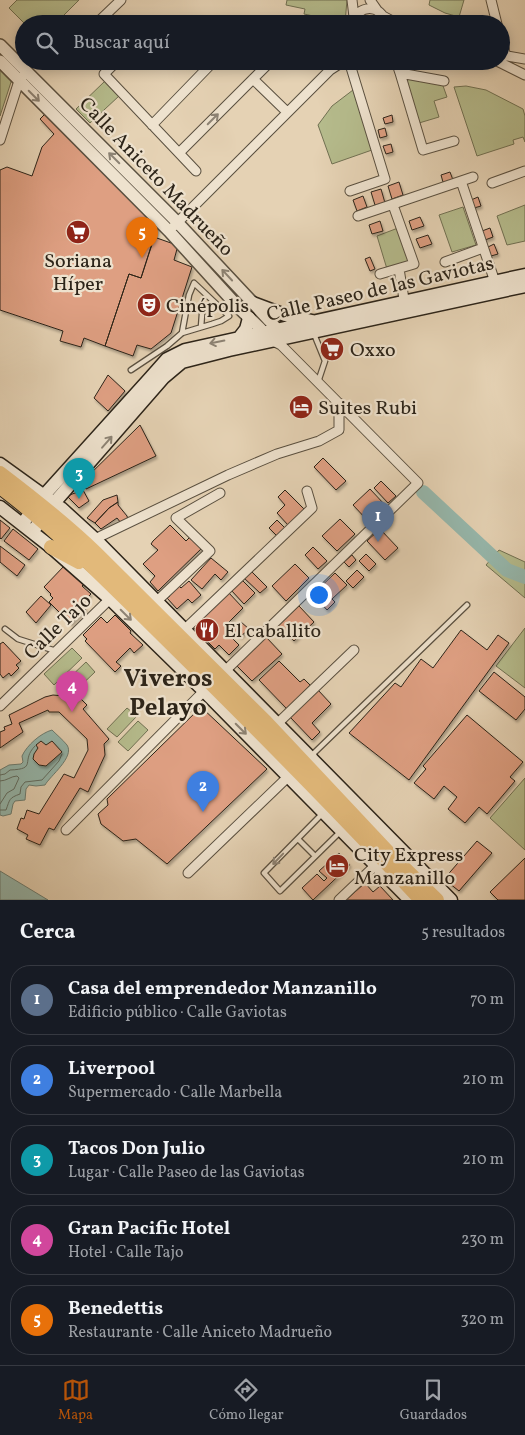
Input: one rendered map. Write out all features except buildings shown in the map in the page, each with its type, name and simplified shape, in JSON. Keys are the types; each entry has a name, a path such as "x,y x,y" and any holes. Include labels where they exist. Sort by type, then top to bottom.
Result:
{"main road":[{"name":"Calle Paseo de las Gaviotas","path":"406,307 525,275"},
{"name":"Calle Paseo de las Gaviotas","path":"43,507 163,378 182,362 315,326 406,307 525,286"},
{"path":"254,303 315,326"},
{"path":"239,338 246,329 249,318"},
{"name":"Calle Paseo de las Gaviotas","path":"27,528 167,359 185,350 239,338 276,337"},
{"path":"0,464 43,507 99,574 114,595 204,691 292,773 386,855 447,900"},
{"path":"0,473 72,529 266,722 339,798 421,900"},
{"path":"0,487 74,519 278,723 375,823 386,855 410,900"},
{"path":"0,507 114,595 218,690 292,773 320,808 342,830 386,855"},
{"path":"51,547 99,574"},
{"path":"313,760 339,798 375,823"},
{"path":"438,894 451,900"}],"street":[{"path":"105,15 120,0"},
{"path":"352,0 353,15"},
{"path":"370,0 381,15"},
{"path":"491,0 495,15"},
{"path":"356,15 367,9 378,15"},
{"name":"Calle Aniceto Madrueño","path":"0,45 15,59"},
{"path":"510,56 525,59"},
{"name":"Calle Aniceto Madrueño","path":"0,61 169,231 239,308 249,318 276,337"},
{"path":"510,68 525,75"},
{"path":"108,70 104,74 196,171"},
{"path":"152,125 205,70"},
{"path":"179,153 262,70"},
{"path":"169,231 327,70"},
{"path":"350,191 385,179 352,70"},
{"path":"399,70 423,150 454,141"},
{"path":"0,140 19,81 27,71"},
{"name":"Calle Aniceto Madrueño","path":"27,71 177,222 254,303 276,337"},
{"path":"400,73 444,81"},
{"path":"253,79 287,112"},
{"path":"492,183 525,171"},
{"path":"358,216 473,177"},
{"path":"461,181 495,282"},
{"path":"380,274 414,264 393,205"},
{"path":"445,262 483,248"},
{"path":"399,269 406,307"},
{"path":"225,671 418,483 276,337"},
{"path":"96,540 228,475 277,454 319,441 340,430 339,403"},
{"path":"184,630 312,508 307,491"},
{"path":"157,602 210,551 176,518 220,493"},
{"name":"Calle Tajo","path":"0,706 114,595"},
{"path":"278,723 354,650"},
{"path":"66,830 204,691"},
{"path":"188,873 292,773"},
{"path":"339,900 386,855"}],"lane":[{"path":"182,333 189,295 194,283 229,316"},
{"path":"131,370 167,346 182,333 221,321 239,308"},
{"path":"201,327 202,314"},
{"path":"315,326 325,362 318,382"},
{"path":"313,760 314,754 467,605"},
{"path":"5,629 18,639 57,651"},
{"path":"320,808 298,839 264,873 280,891 342,830"},
{"path":"298,839 315,856"}],"green space":[{"path":"17,0 79,0 64,15 16,15 9,8"},
{"path":"287,0 347,0 346,15 309,15 304,14 305,9 286,5"},
{"path":"430,0 464,0 460,15 445,13 429,5"},
{"path":"0,66 12,79 0,116"},
{"path":"405,77 442,83 447,97 434,101 439,117 419,123"},
{"path":"105,81 119,96 90,123 76,109"},
{"path":"466,86 486,90 523,109 525,116 525,142 523,137 513,140 514,144 477,156 454,87"},
{"path":"353,90 372,150 332,164 318,125 332,106"},
{"path":"525,205 525,241 507,245 497,216"},
{"path":"463,207 476,245 452,252 439,215"},
{"path":"398,228 409,263 387,269 377,236"},
{"path":"499,550 525,562 525,598 486,565"},
{"path":"525,628 525,688 496,666"},
{"path":"72,648 82,658 54,685 44,674"},
{"path":"86,662 95,672 74,692 65,682"},
{"path":"127,708 137,716 117,737 107,729"},
{"path":"138,721 148,730 128,751 118,742"},
{"path":"525,778 525,850 490,818"}],"water":[{"path":"52,730 67,745 69,750 65,761 45,785 29,785 26,789 25,800 15,801 11,814 0,815 0,770 9,765 21,764 24,752 31,744 43,734"},
{"path":"0,871 48,900 0,900"}],"waterway":[{"path":"423,492 507,570 525,577"}],"place":[{"name":"Soriana Híper","path":"78,232"},
{"name":"Benedettis","path":"142,258"},
{"name":"Cinépolis","path":"149,305"},
{"name":"Oxxo","path":"332,349"},
{"name":"Suites Rubi","path":"301,407"},
{"name":"Tacos Don Julio","path":"79,499"},
{"name":"Casa del emprendedor Manzanillo","path":"378,542"},
{"name":"El caballito","path":"207,630"},
{"name":"Gran Pacific Hotel","path":"72,712"},
{"name":"Liverpool","path":"203,812"},
{"name":"City Express Manzanillo","path":"337,866"}],"district":[{"name":"Viveros Pelayo","path":"168,692"}]}
